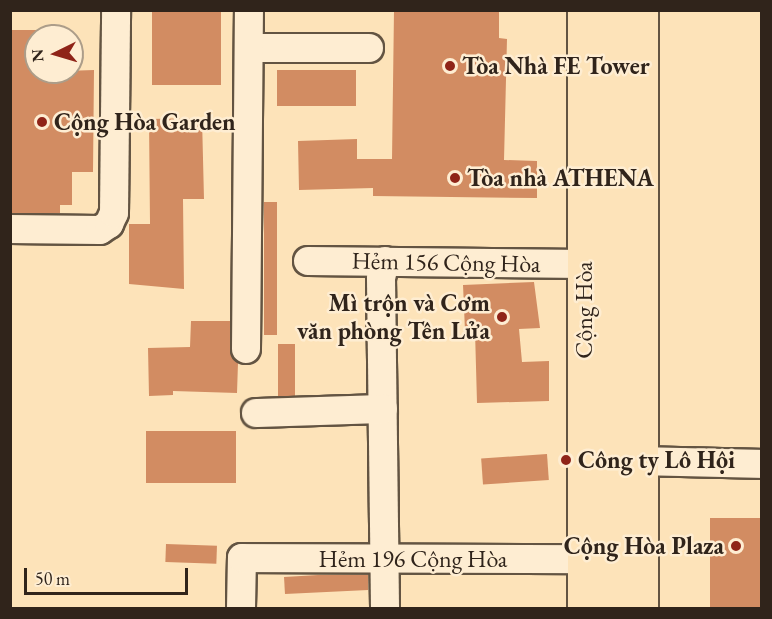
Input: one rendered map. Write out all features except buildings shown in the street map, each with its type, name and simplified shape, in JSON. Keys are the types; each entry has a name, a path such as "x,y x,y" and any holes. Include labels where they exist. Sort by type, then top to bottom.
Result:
{"main road":[{"name":"Cộng Hòa","path":"584,10 584,609"},
{"name":"Cộng Hòa","path":"612,10 612,609"},
{"path":"641,10 641,609"}],"street":[{"path":"10,229 100,230 109,224 114,213 116,10"},
{"path":"246,349 249,10"},
{"path":"249,48 369,48"},
{"name":"Hẻm 156 Cộng Hòa","path":"308,261 584,264"},
{"path":"385,261 381,279 385,609"},
{"path":"256,413 383,409"},
{"path":"641,461 762,464"},
{"name":"Hẻm 196 Cộng Hòa","path":"241,609 242,558 584,559"}],"place":[{"name":"Tòa Nhà FE Tower","path":"450,66"},
{"name":"Cộng Hòa Garden","path":"42,122"},
{"name":"Tòa nhà ATHENA","path":"455,178"},
{"name":"Mì trộn và Cơm văn phòng Tên Lửa","path":"502,317"},
{"name":"Công ty Lô Hội","path":"566,460"},
{"name":"Cộng Hòa Plaza","path":"736,546"}]}
